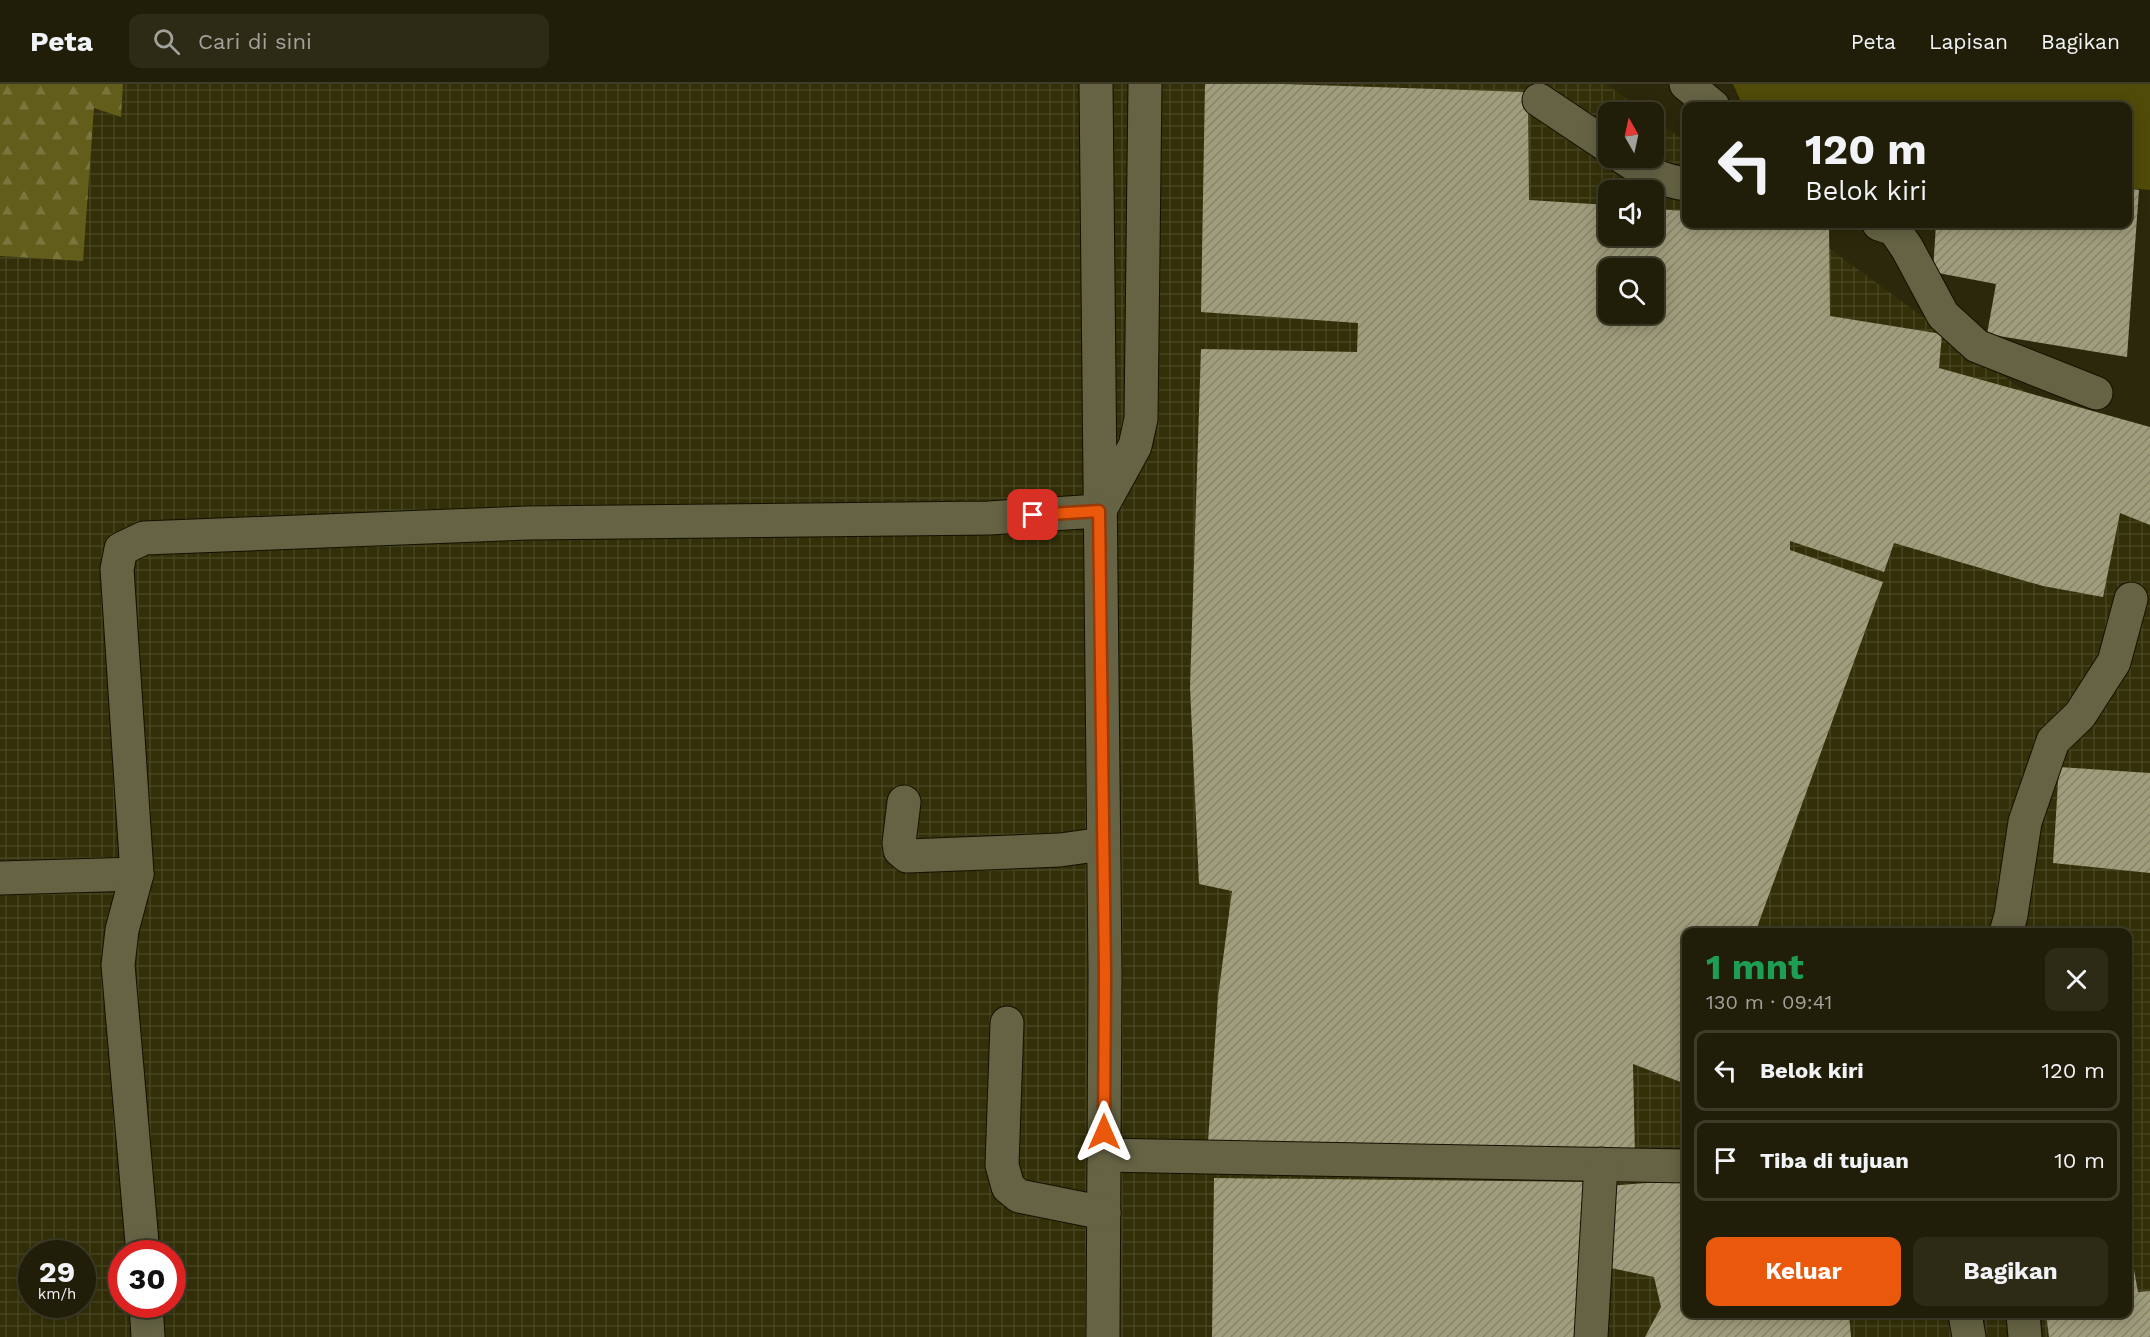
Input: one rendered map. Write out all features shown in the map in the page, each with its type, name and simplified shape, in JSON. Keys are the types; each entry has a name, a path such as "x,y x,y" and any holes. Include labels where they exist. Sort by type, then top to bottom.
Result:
{"street":[{"path":"1096,84 1103,844 1103,1337"},
{"path":"1099,511 1135,446 1141,419 1145,84"},
{"path":"1686,84 1708,102"},
{"path":"1539,100 1598,140"},
{"path":"1639,168 1668,182 1682,184"},
{"path":"1891,228 1907,248 1943,315 1977,346 2096,393"},
{"path":"142,1240 118,966 122,930 137,874 117,569 121,549 144,538 527,523 989,518 1099,511"},
{"path":"2007,928 2025,822 2053,741 2080,715 2114,662 2131,599"},
{"path":"904,802 899,843 900,850 907,856 1060,850 1103,844"},
{"path":"0,878 137,874"},
{"path":"1007,1023 1002,1165 1008,1187 1019,1196 1104,1213"},
{"path":"1104,1155 1682,1166"},
{"path":"1591,1337 1601,1164"},
{"path":"147,1318 148,1337"},
{"path":"1966,1318 1969,1337"},
{"path":"2023,1318 2025,1337"}],"shaded area":[{"path":"0,84 1606,84 1631,102 1598,102 1598,168 1664,168 1664,126 1682,139 1682,228 1801,228 2150,483 2150,1337 0,1337"},
{"path":"1733,84 2150,84 2150,190 2132,188 2132,102 1741,102"}],"green space":[{"path":"0,84 123,84 121,117 94,108 83,261 0,256"}],"building":[{"path":"1205,84 1282,84 1528,92 1529,200 1598,204 1598,246 1664,246 1664,210 1682,211 1682,228 1829,228 1830,316 1942,334 1939,368 2150,427 2150,525 2120,513 2103,597 2043,586 1894,543 1884,572 1790,541 1790,550 1883,582 1757,928 1682,928 1682,1082 1633,1064 1635,1156 1208,1142 1218,997 1232,891 1199,884 1190,687 1201,349 1357,352 1358,323 1201,312"},
{"path":"2132,189 2139,190 2127,357 1987,334 1996,284 1933,272 1936,228 2132,228"},
{"path":"2059,767 2150,773 2150,873 2053,863"},
{"path":"1214,1178 1585,1182 1582,1337 1212,1337"},
{"path":"1682,1180 1682,1318 1849,1318 1851,1337 1645,1337 1661,1307 1654,1277 1606,1267 1607,1186"},
{"path":"2132,1258 2138,1292 2150,1291 2150,1337 2049,1337 2047,1318 2132,1318"}],"route":[{"path":"1033,515 1099,511 1105,973 1104,1132"}]}
